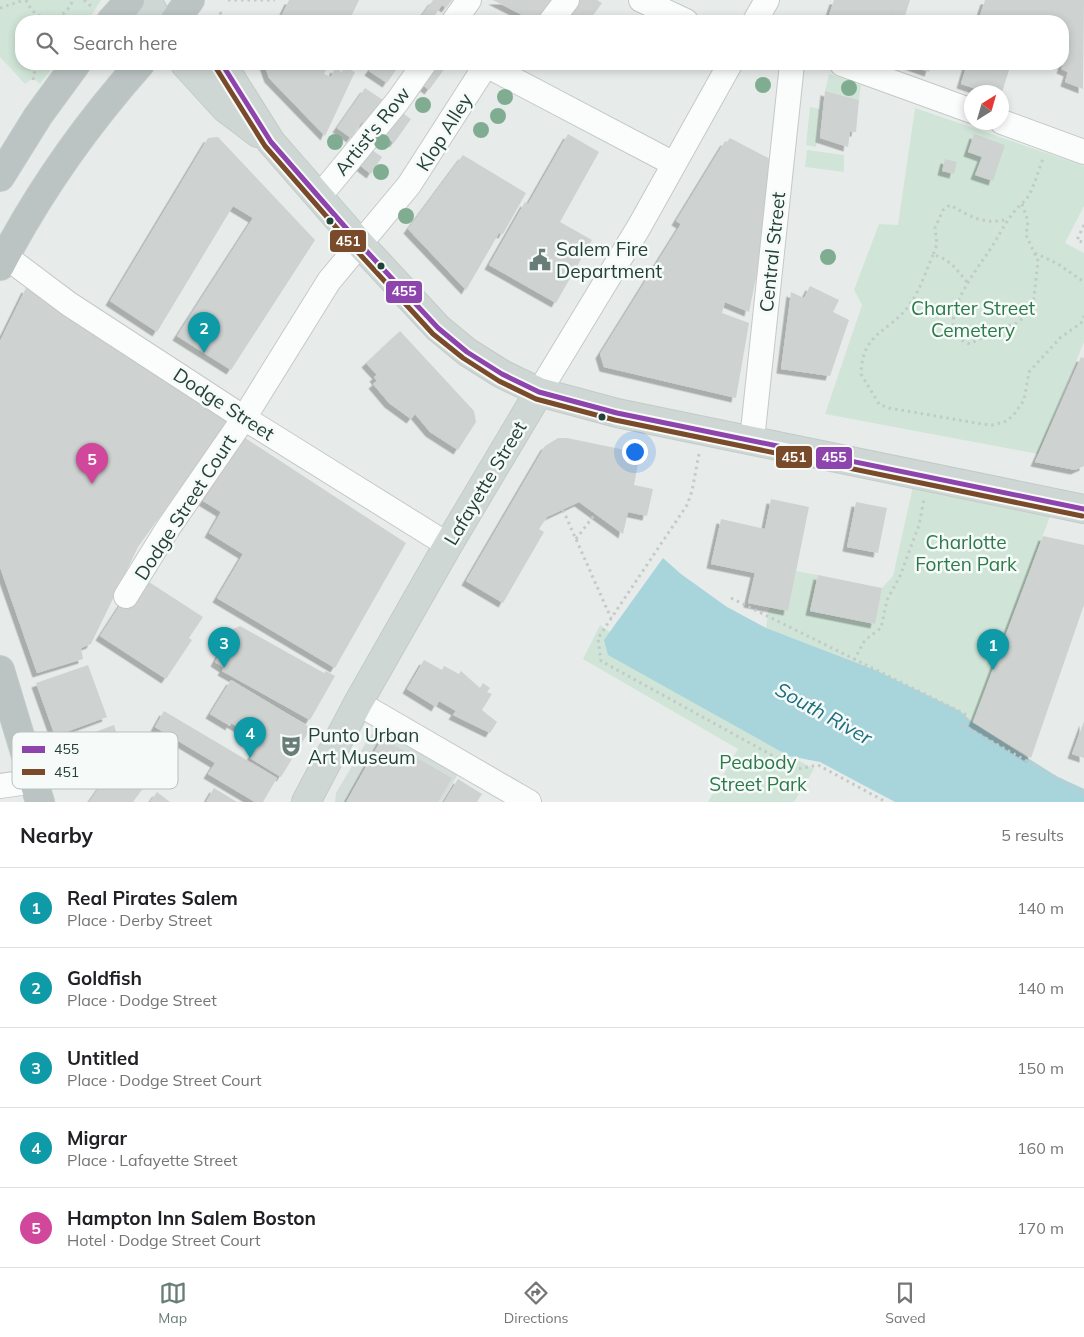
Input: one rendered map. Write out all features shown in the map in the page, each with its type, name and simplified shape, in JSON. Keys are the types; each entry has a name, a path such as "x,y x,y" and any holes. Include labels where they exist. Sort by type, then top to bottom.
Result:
{"highway":[{"path":"116,15 130,0"},
{"path":"0,178 38,116 72,70"},
{"path":"2,261 38,196 105,103 135,70"},
{"path":"0,670 19,732"}],"main road":[{"path":"147,0 155,15"},
{"path":"190,70 225,108 271,142"},
{"path":"226,70 271,142 318,198 445,334 467,352 502,374 539,392 617,413 1084,508"},
{"name":"Lafayette Street","path":"306,802 358,703 448,545 539,392"}],"street":[{"path":"458,15 469,0"},
{"path":"556,15 567,0"},
{"path":"641,0 673,15"},
{"path":"758,15 767,0"},
{"name":"Artist's Row","path":"318,198 397,102 420,70"},
{"name":"Klop Alley","path":"360,244 409,185 483,70"},
{"name":"Lafayette Street","path":"539,392 639,227 727,70"},
{"name":"Central Street","path":"752,440 791,70"},
{"path":"859,70 964,108"},
{"name":"Klop Alley","path":"520,72 674,164"},
{"path":"1009,125 1084,152"},
{"name":"Dodge Street Court","path":"126,596 168,528 244,418 329,281 360,244"},
{"name":"Dodge Street","path":"2,261 244,418 448,545"},
{"path":"358,703 528,802"},
{"path":"0,786 39,796"}],"path":[{"path":"0,8 25,0 36,15"},
{"path":"62,15 73,0"},
{"path":"228,0 276,0"},
{"path":"192,10 207,15"},
{"path":"32,83 35,70"},
{"path":"1022,204 1028,221 1026,235 1038,261 1035,298 1030,314 1015,324 992,331 970,344 961,341 956,334 953,322 967,282 1008,219 1029,196 1051,140"},
{"path":"1008,219 996,223 980,220 950,205 943,210 935,228 937,244 910,305 871,339 864,353 861,374 879,404 889,408 982,424 993,425 1007,421 1024,400 1029,372 1060,338 1080,323 1084,316"},
{"path":"1084,225 1077,240 1084,243"},
{"path":"1034,252 1058,264 1084,282"},
{"path":"933,255 942,257 952,264 967,282"},
{"path":"702,431 692,491 687,506 598,638 601,661 797,769 818,765 886,802"},
{"path":"854,660 865,640 881,628 887,600 900,576 919,525 928,476"},
{"path":"563,510 611,618"},
{"path":"576,539 595,514"},
{"path":"731,598 967,714 964,726 1084,793"}],"shaded area":[{"path":"384,732 458,774 441,802 335,802 336,793 368,739 373,733"}],"green space":[{"path":"0,0 101,0 92,15 15,15 15,70 50,70 40,84 33,78 25,84 0,57"},
{"path":"829,74 861,85 859,100 825,91"},
{"path":"810,107 820,109 816,147 806,145"},
{"name":"Charter Street Cemetery","path":"915,108 964,125 964,130 979,130 1084,166 1084,206 1065,243 1084,253 1084,342 1038,454 825,414 862,305 854,290 879,224 898,225"},
{"path":"807,150 844,155 844,172 805,167"},
{"name":"Charlotte Forten Park","path":"916,473 1055,503 973,723 1056,776 1084,789 1084,802 875,715 727,607 766,628 769,607 788,611 796,571 818,575 810,611 874,624 882,588 893,576"},
{"name":"Peabody Street Park","path":"618,620 641,673 814,769 794,802 708,802 738,749 583,659 600,625 610,632"}],"water":[{"name":"South River","path":"663,558 681,574 727,607 766,628 875,670 960,711 973,723 1056,776 1084,789 1084,802 895,802 820,762 789,756 608,655 604,640"}],"building":[{"path":"289,0 359,0 352,15 282,15"},
{"path":"433,0 452,0 446,8 442,5 435,15 422,15"},
{"path":"493,0 558,0 548,15 522,15"},
{"path":"575,0 597,0 602,3 593,15 564,15"},
{"path":"834,0 910,0 905,15 829,15"},
{"path":"985,0 1084,0 1083,89 1065,82 1068,72 1063,70 1069,70 1069,15 980,15"},
{"path":"266,70 326,70 324,74 331,77 334,70 342,72 343,70 351,70 355,72 325,136 269,78"},
{"path":"370,70 396,70 387,83"},
{"path":"430,70 444,70 429,90 420,83"},
{"path":"965,70 1009,70 1004,85 961,84"},
{"path":"365,88 383,100 366,125 362,122 351,138 337,128"},
{"path":"825,91 859,100 856,132 850,132 848,147 820,138"},
{"path":"401,112 411,119 394,143 384,135"},
{"path":"568,134 599,152 560,222 592,240 556,303 489,265 525,202 528,204"},
{"path":"974,134 1005,145 993,181 975,175 982,157 968,152"},
{"path":"218,137 315,240 231,370 177,336 253,218 233,206 157,332 110,301 208,138"},
{"path":"730,138 772,160 760,259 749,312 725,302 722,313 749,323 736,398 604,367 600,354 681,224 676,221 725,141 727,142"},
{"path":"369,148 382,157 371,174 358,164"},
{"path":"463,155 526,193 503,234 499,233 466,290 408,229"},
{"path":"945,159 957,162 954,174 942,171"},
{"path":"810,286 839,300 833,312 849,320 830,376 781,369 791,292 804,298"},
{"path":"26,288 229,420 138,547 91,644 81,648 83,659 37,673 0,567 0,341"},
{"path":"400,331 474,411 476,422 458,450 430,432 415,414 411,419 389,403 373,384 377,381 374,377 377,375 366,363"},
{"path":"1081,357 1084,358 1084,466 1075,470 1035,462"},
{"path":"245,438 406,543 335,668 217,598 243,554 209,533 221,512 203,501"},
{"path":"558,438 567,438 640,453 634,485 653,489 647,516 628,512 623,534 579,502 547,517 539,529 544,532 503,603 466,581 545,446"},
{"path":"771,499 809,507 788,611 748,603 755,573 711,564 721,519 765,529"},
{"path":"856,502 887,508 878,553 847,547"},
{"path":"1043,536 1084,545 1084,605 1031,758 973,722"},
{"path":"818,575 882,588 875,624 810,611"},
{"path":"149,582 203,617 189,638 192,640 166,679 100,636 126,596"},
{"path":"240,626 324,673 326,671 335,676 310,720 222,671 224,668 215,662 233,629"},
{"path":"424,660 442,670 444,666 459,674 461,671 480,688 483,683 490,688 487,692 492,694 482,710 497,722 490,733 453,715 456,711 439,701 436,707 407,689"},
{"path":"88,665 107,717 66,732 54,732 36,683"},
{"path":"231,680 311,728 281,777 250,758 261,740 231,723 230,726 210,714"},
{"path":"164,711 277,778 263,802 255,802 208,774 215,763 178,741 178,732 163,732 155,727"},
{"path":"1084,721 1084,758 1072,754"},
{"path":"114,725 116,732 95,732"},
{"path":"382,738 452,778 438,802 346,802"},
{"path":"458,779 482,794 477,802 444,802"},
{"path":"214,788 237,802 206,802"},
{"path":"98,789 142,789 133,802 89,802"},
{"path":"157,792 170,802 150,802"}],"transit line":[{"name":"451","path":"217,70 265,146 355,249 433,334 463,358 499,381 536,399 615,420 1082,516"},
{"name":"455","path":"226,70 271,142 360,244 438,328 467,352 502,374 539,392 617,413 1084,509"}],"place":[{"name":"Salem Fire Department","path":"540,260"},
{"name":"Goldfish","path":"204,353"},
{"name":"Hampton Inn Salem Boston","path":"92,484"},
{"name":"Untitled","path":"224,668"},
{"name":"Real Pirates Salem","path":"993,670"},
{"name":"Punto Urban Art Museum","path":"291,746"},
{"name":"Migrar","path":"250,758"}]}
